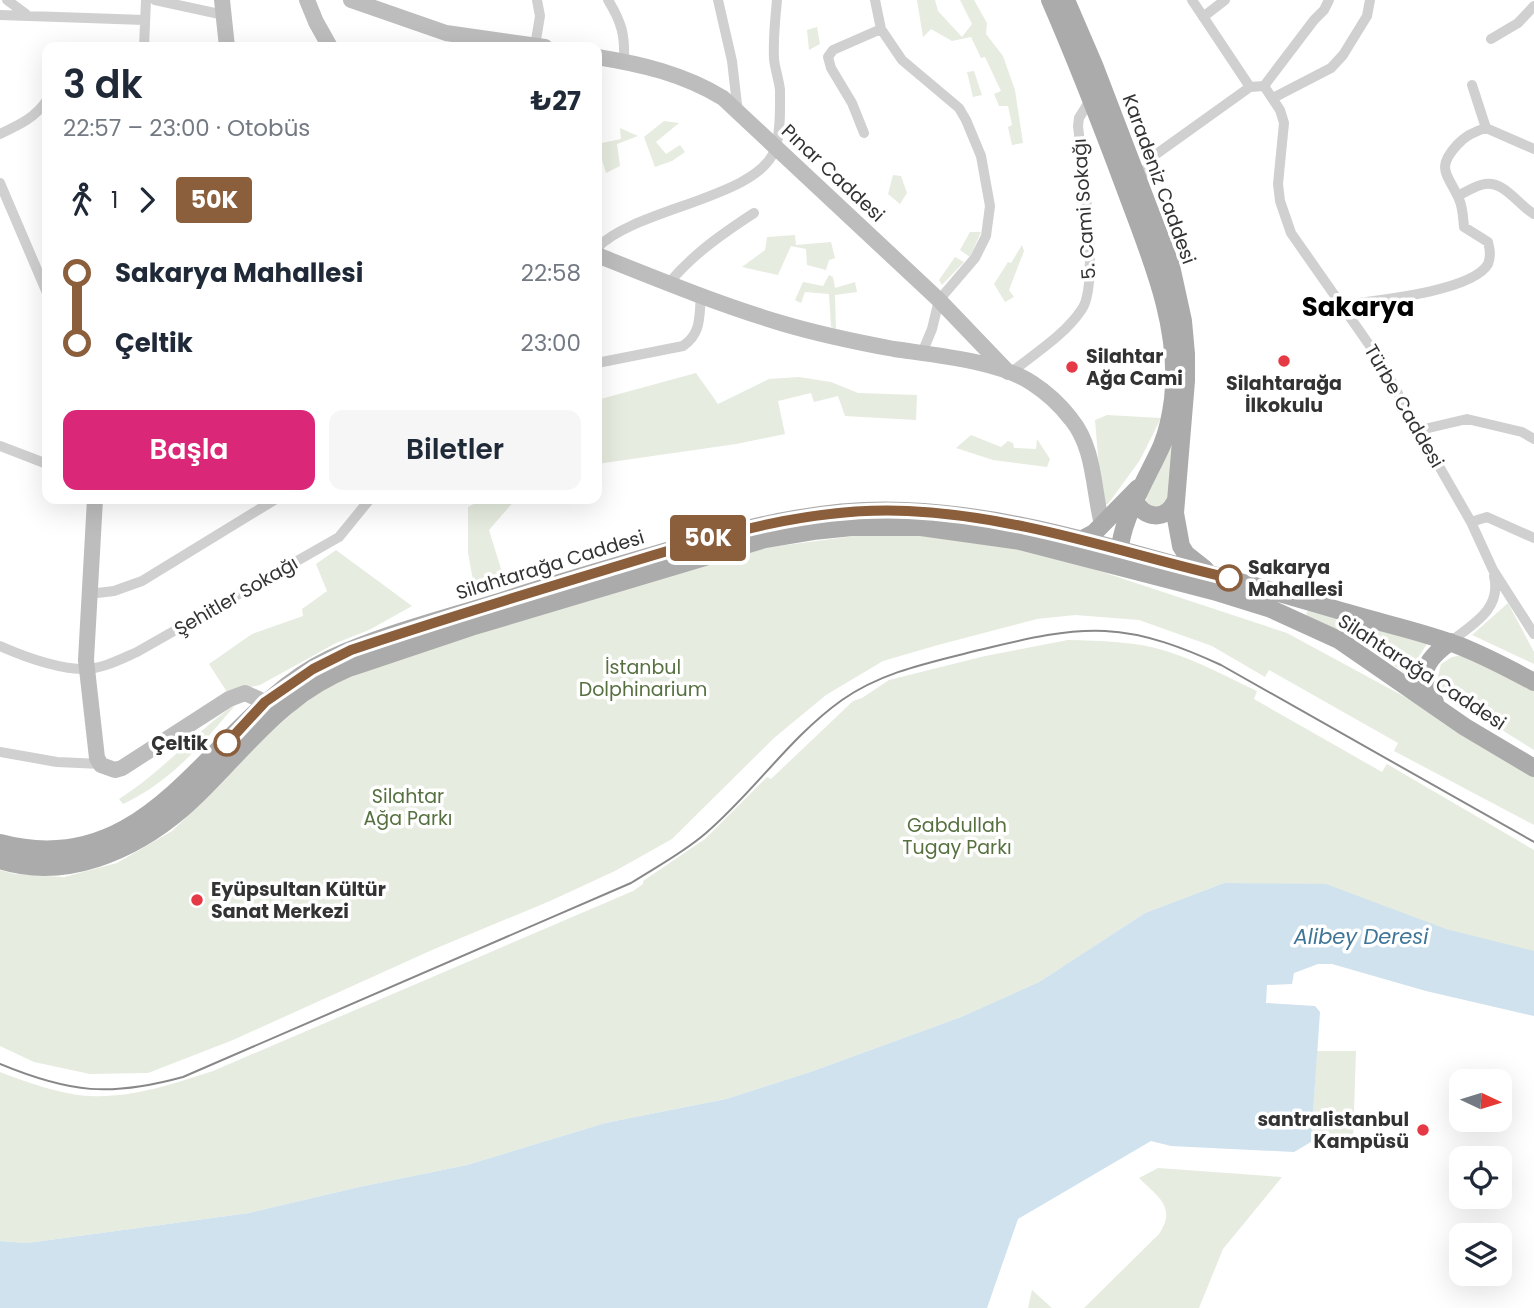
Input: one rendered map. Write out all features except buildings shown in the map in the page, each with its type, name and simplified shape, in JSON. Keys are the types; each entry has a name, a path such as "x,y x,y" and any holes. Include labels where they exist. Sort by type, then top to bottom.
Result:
{"main road":[{"path":"307,0 327,42"},
{"path":"351,0 446,33 511,42"},
{"name":"Karadeniz Caddesi","path":"1050,0 1092,97 1156,268 1173,345 1171,414 1162,444 1135,501 1120,549"},
{"name":"Karadeniz Caddesi","path":"1066,0 1171,266 1185,338 1186,381 1175,502 1176,526 1181,547 1186,554 1212,575"},
{"path":"223,7 226,42"},
{"name":"Pınar Caddesi","path":"602,58 624,61 701,84 723,98 939,300 1009,374"},
{"path":"602,257 669,284 800,328 848,340 971,362 1033,383 1072,419 1084,441 1097,489 1102,524"},
{"path":"1081,540 1094,533 1115,509 1143,484"},
{"path":"1135,501 1143,512 1154,516 1168,512 1175,502"},
{"path":"95,504 86,669 97,758 101,764 107,769 122,768 229,699 245,693 265,702"},
{"name":"Silahtarağa Caddesi","path":"0,843 25,849 58,850 91,845 115,835 153,812 170,798 265,702 313,669 351,650 721,534 785,519 858,511 924,512 1007,522 1120,549 1450,642 1534,682"},
{"name":"Silahtarağa Caddesi","path":"0,860 28,866 68,866 91,861 140,839 181,810 290,703 329,677 348,668 471,626 765,539 852,527 921,527 1020,541 1253,603 1298,620 1339,640 1437,705 1465,727 1534,768"},
{"path":"1120,549 1120,559 1127,568"},
{"path":"1437,705 1426,686 1425,671 1427,662 1433,655 1450,642"}],"street":[{"path":"7,0 26,14"},
{"path":"144,42 146,0"},
{"path":"155,0 223,7"},
{"path":"537,0 540,42"},
{"path":"608,0 620,19 624,38 624,61"},
{"path":"718,0 732,61 738,113"},
{"path":"602,242 635,225 749,179 770,158 776,148 780,89 774,62 777,0"},
{"path":"874,0 881,29 902,60 959,108 981,156 990,206 985,236 975,258 939,300 932,329 922,353"},
{"path":"1192,0 1250,87"},
{"path":"1203,17 1225,0"},
{"path":"1126,150 1145,158 1155,155 1250,87 1264,86 1329,0"},
{"path":"1273,98 1331,68 1343,55 1367,16 1370,0"},
{"path":"1491,39 1518,23 1534,6"},
{"path":"0,15 145,20"},
{"path":"864,133 828,57 833,50 881,29"},
{"path":"1472,85 1486,128"},
{"name":"Türbe Caddesi","path":"1264,86 1280,110 1284,123 1278,184 1280,201 1291,233 1382,363 1471,522 1493,569 1534,634"},
{"name":"5. Cami Sokağı","path":"1009,374 1070,324 1084,307 1089,295 1091,281 1078,126 1079,118 1092,97"},
{"path":"0,134 30,119 42,108"},
{"path":"1341,305 1404,298 1466,280 1481,271 1487,265 1490,250 1488,242 1464,227 1462,207 1444,172 1444,162 1462,139 1486,128 1534,149"},
{"path":"1140,185 1143,174 1155,155"},
{"path":"0,183 42,281"},
{"path":"1458,196 1483,184 1490,184 1506,191 1534,214"},
{"path":"669,284 684,265 714,239 754,213"},
{"path":"602,362 682,346 693,339 701,295"},
{"path":"1420,430 1467,419 1522,432 1534,439"},
{"path":"0,446 42,462"},
{"path":"89,594 114,591 142,581 268,504"},
{"name":"Şehitler Sokağı","path":"86,669 137,652 339,537 366,504"},
{"path":"1471,522 1487,517 1534,538"},
{"path":"1450,642 1487,612 1494,602 1497,586 1493,569"},
{"path":"0,646 48,662 86,669"},
{"path":"0,752 57,762 101,764"}],"green space":[{"path":"917,0 935,0 938,11 962,37 972,24 960,0 974,0 987,23 986,34 1003,56 1015,90 1023,143 1012,145 1008,127 1012,125 1008,106 999,106 994,94 1001,91 985,57 981,58 971,37 952,41 931,29 923,37"},
{"path":"817,27 820,44 809,50 807,30"},
{"path":"974,71 982,95 973,97 967,72"},
{"path":"664,121 679,123 656,142 666,154 680,145 685,152 672,161 655,167 644,137"},
{"path":"620,128 638,136 617,144 620,166 606,173 602,159 602,143 621,139"},
{"path":"893,175 901,176 907,193 900,204 888,194"},
{"path":"970,232 981,232 970,257 960,250"},
{"path":"795,235 796,245 831,242 835,258 829,260 826,270 807,265 806,249 791,246 778,275 742,267 765,250 767,237"},
{"path":"1022,245 1024,251 1009,290 1014,297 1005,302 994,284"},
{"path":"955,257 964,262 942,285 939,280"},
{"path":"829,275 833,277 835,288 855,282 857,292 835,295 836,329 831,327 829,294 805,292 801,303 795,300 803,282 823,286"},
{"path":"696,373 718,404 769,379 799,377 831,382 858,393 917,395 916,420 845,416 838,396 814,402 811,393 778,401 785,434 736,444 602,463 602,399"},
{"path":"1107,415 1161,418 1140,460 1108,504 1105,504 1101,491 1095,420"},
{"path":"971,435 1001,447 1008,441 1013,443 1014,448 1036,449 1037,439 1050,459 1047,467 993,460 956,448"},
{"path":"1171,438 1176,439 1170,496 1165,505 1156,508 1146,502 1147,494"},
{"path":"474,504 512,504 489,530 505,582 475,592 468,552 468,507"},
{"name":"Silahtar Ağa Parkı","path":"862,535 925,535 1045,553 1287,633 1405,697 1534,775 1534,825 1394,751 1398,743 1269,670 1265,677 1212,646 1139,620 1075,615 1037,619 883,661 826,695 774,738 672,839 615,871 550,901 432,950 233,1040 148,1073 90,1074 34,1062 0,1046 0,870 15,874 64,877 117,863 172,831 260,742 326,687 431,646 748,550"},
{"path":"336,550 412,606 369,630 336,643 260,685 227,692 209,664 252,634 303,616 302,609 327,591 316,564"},
{"path":"1508,603 1534,652 1534,664 1472,635"},
{"path":"1308,609 1427,644 1415,662 1411,678 1362,642 1306,615"},
{"name":"Gabdullah Tugay Parkı","path":"1068,640 1143,645 1201,664 1257,691 1254,699 1382,772 1387,764 1534,850 1534,952 1271,884 1224,883 1145,913 1039,982 961,1017 813,1071 726,1099 605,1123 467,1165 249,1213 27,1243 0,1241 0,1072 57,1091 106,1096 152,1089 213,1071 633,891 643,884 643,881 705,839 767,777 771,779 853,701 889,680 985,656"},
{"path":"1463,655 1534,691 1534,750 1449,697 1439,687 1441,664 1452,657"},
{"path":"237,703 171,773 141,795 123,804 119,799 150,777"},
{"path":"1317,1051 1356,1051 1353,1140 1338,1148 1311,1142"},
{"path":"1158,1168 1282,1177 1223,1249 1199,1308 1084,1308 1159,1234 1164,1225 1166,1209 1163,1203 1139,1178"},
{"path":"1032,1290 1052,1308 1028,1308"}],"water":[{"name":"Alibey Deresi","path":"1224,883 1326,884 1446,929 1534,951 1534,1016 1426,991 1332,964 1318,964 1294,973 1292,984 1267,985 1266,1003 1315,1006 1320,1012 1311,1142 1294,1152 1171,1146 1151,1141 1018,1219 987,1308 0,1308 0,1241 27,1243 249,1213 467,1165 605,1123 726,1099 813,1071 961,1017 1039,982 1145,913"}],"tram line":[{"path":"0,1064 48,1081 90,1089 133,1087 183,1077 631,883 706,833 806,731 857,690 889,675 940,660 1056,634 1120,632 1164,642 1221,665 1534,842"}],"bus line":[{"name":"50K","path":"227,743 265,702 329,659 351,650 721,534 785,519 885,510 984,518 1048,531 1229,578"}],"place":[{"name":"Silahtarağa İlkokulu","path":"1284,361"},
{"name":"Silahtar Ağa Cami","path":"1072,367"},
{"name":"Sakarya Mahallesi","path":"1229,578"},
{"name":"Çeltik","path":"227,743"},
{"name":"Eyüpsultan Kültür Sanat Merkezi","path":"197,900"},
{"name":"santralistanbul Kampüsü","path":"1423,1130"}],"district":[{"name":"Sakarya","path":"1358,307"}],"park label":[{"name":"İstanbul Dolphinarium","path":"643,678"}]}
